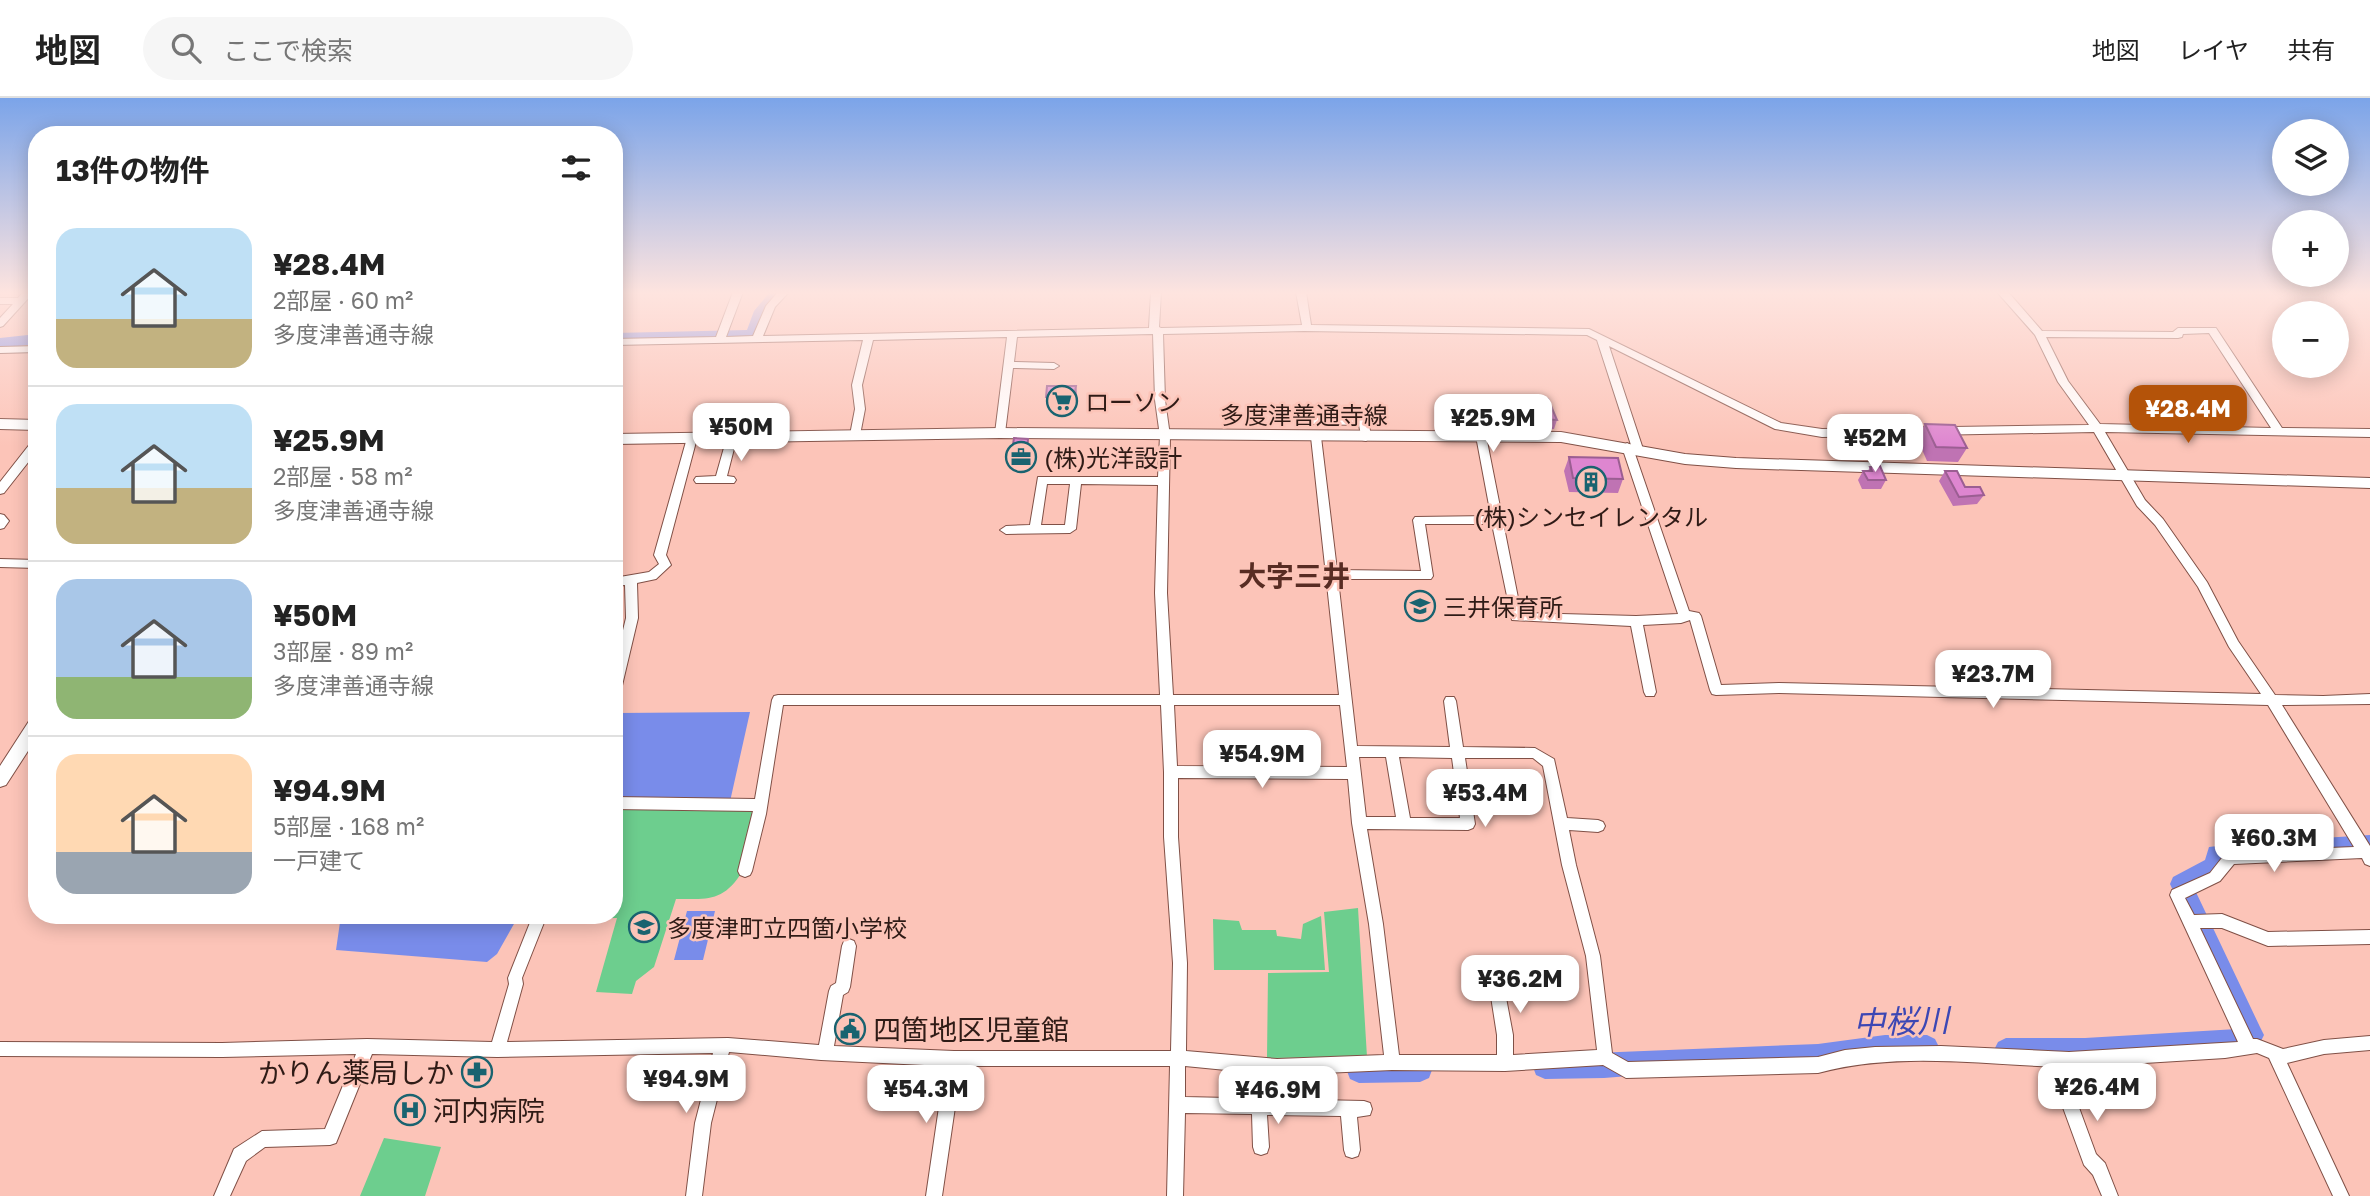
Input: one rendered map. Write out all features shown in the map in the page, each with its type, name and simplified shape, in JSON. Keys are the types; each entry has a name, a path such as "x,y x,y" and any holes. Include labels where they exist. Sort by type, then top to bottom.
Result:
{"main road":[{"path":"0,424 28,425"},
{"name":"多度津善通寺線","path":"623,439 1000,433 1561,437 1725,462 2370,483"},
{"path":"0,780 28,737"}],"street":[{"path":"855,435 860,409 857,385 867,343"},
{"path":"1000,433 1011,343"},
{"path":"1157,343 1165,436 1161,593 1171,772 1171,837 1180,963 1175,1196"},
{"path":"1603,343 1684,615"},
{"path":"1612,343 1779,426 1795,431 1822,433 2097,428 2370,433"},
{"path":"2044,343 2063,382 2097,428 2141,503 2159,522 2203,585 2233,644 2271,699 2366,851 2230,858 2215,877 2177,895 2194,921 2245,1040 2283,1056 2324,1046 2370,1043"},
{"path":"2221,343 2279,431"},
{"path":"0,349 28,349"},
{"path":"1008,365 1054,366"},
{"path":"1315,421 1364,421 1366,437"},
{"path":"1480,436 1516,617 1636,621 1695,616 1716,690 1779,688 2323,701 2370,699"},
{"path":"700,480 725,480 732,437"},
{"path":"1316,437 1359,823 1376,924 1392,1062"},
{"path":"623,581 652,576 665,565 660,555 692,438"},
{"path":"0,490 28,454"},
{"path":"1035,530 1042,480 1163,481"},
{"path":"1006,530 1070,529 1076,480"},
{"path":"0,518 3,522 0,525"},
{"path":"1332,574 1427,576 1419,520 1497,520"},
{"path":"0,563 28,564"},
{"path":"623,656 632,618 631,581"},
{"path":"1636,621 1650,692"},
{"path":"745,871 759,814 778,699 1346,700"},
{"path":"1359,823 1468,824 1450,701"},
{"path":"1352,751 1535,753 1544,757 1549,763 1593,956 1613,1062"},
{"path":"1392,752 1404,823"},
{"path":"1171,772 1354,773"},
{"path":"623,803 759,805"},
{"path":"1561,824 1598,826"},
{"path":"2194,921 2222,921 2268,939 2370,937"},
{"path":"497,1049 516,984 514,978 536,924"},
{"path":"825,1053 836,991 843,987 849,946"},
{"path":"1494,971 1505,1035 1506,1063"},
{"path":"0,1049 222,1050 367,1046 497,1049 723,1045 954,1059 1177,1058 1277,1067 1392,1062 1613,1062 1626,1070 1818,1065 1835,1059 1899,1054 2070,1060 2225,1051 2245,1040"},
{"path":"694,1196 703,1123 723,1045"},
{"path":"222,1196 240,1155 262,1139 330,1138 367,1046"},
{"path":"2275,1054 2341,1196"},
{"path":"934,1196 954,1059"},
{"path":"2070,1060 2075,1073 2066,1094 2090,1159 2099,1169 2110,1196"},
{"path":"1176,1105 1356,1109 1352,1150"},
{"path":"1259,1107 1261,1147"}],"green space":[{"path":"623,808 748,808 755,816 740,875 733,884 720,894 705,899 676,899 654,967 636,981 632,994 596,992 615,924 623,924"},
{"path":"1358,908 1367,1057 1267,1058 1268,973 1329,972 1324,912"},
{"path":"1321,916 1325,970 1214,970 1213,919 1239,921 1242,930 1276,930 1277,936 1301,939 1303,924"},
{"path":"384,1138 441,1147 425,1196 360,1196"}],"water":[{"path":"750,712 729,806 623,804 623,713"},
{"path":"687,911 715,911 703,960 674,960"},
{"path":"340,924 514,924 497,954 487,962 336,950"}],"building":[{"path":"1047,386 1076,386 1074,397 1046,397"},
{"path":"1537,398 1548,399 1557,420 1541,419"},
{"path":"1925,424 1955,425 1967,448 1936,447"},
{"path":"1014,438 1028,439 1026,457 1011,457"},
{"path":"1569,457 1618,458 1623,479 1573,478"},
{"path":"1880,466 1886,480 1868,480 1863,471 1872,471 1870,467"},
{"path":"1945,471 1957,471 1965,487 1980,487 1984,495 1959,497"}],"waterway":[{"name":"中桜川","path":"2291,850 2370,844"},
{"name":"中桜川","path":"2006,1050 2085,1050 2234,1042 2252,1035 2181,884 2214,866 2217,854 2250,852"},
{"name":"中桜川","path":"1545,1067 1604,1066 1691,1059 1818,1056 1858,1048 1927,1047"},
{"name":"中桜川","path":"1359,1071 1420,1070"}],"place":[{"name":"ローソン","path":"1062,401"},
{"name":"(株)光洋設計","path":"1021,457"},
{"name":"(株)シンセイレンタル","path":"1591,482"},
{"name":"三井保育所","path":"1420,606"},
{"name":"多度津町立四箇小学校","path":"644,927"},
{"name":"四箇地区児童館","path":"850,1029"},
{"name":"かりん薬局しか","path":"477,1072"},
{"name":"河内病院","path":"410,1110"}],"district":[{"name":"大字三井","path":"1294,575"}]}
